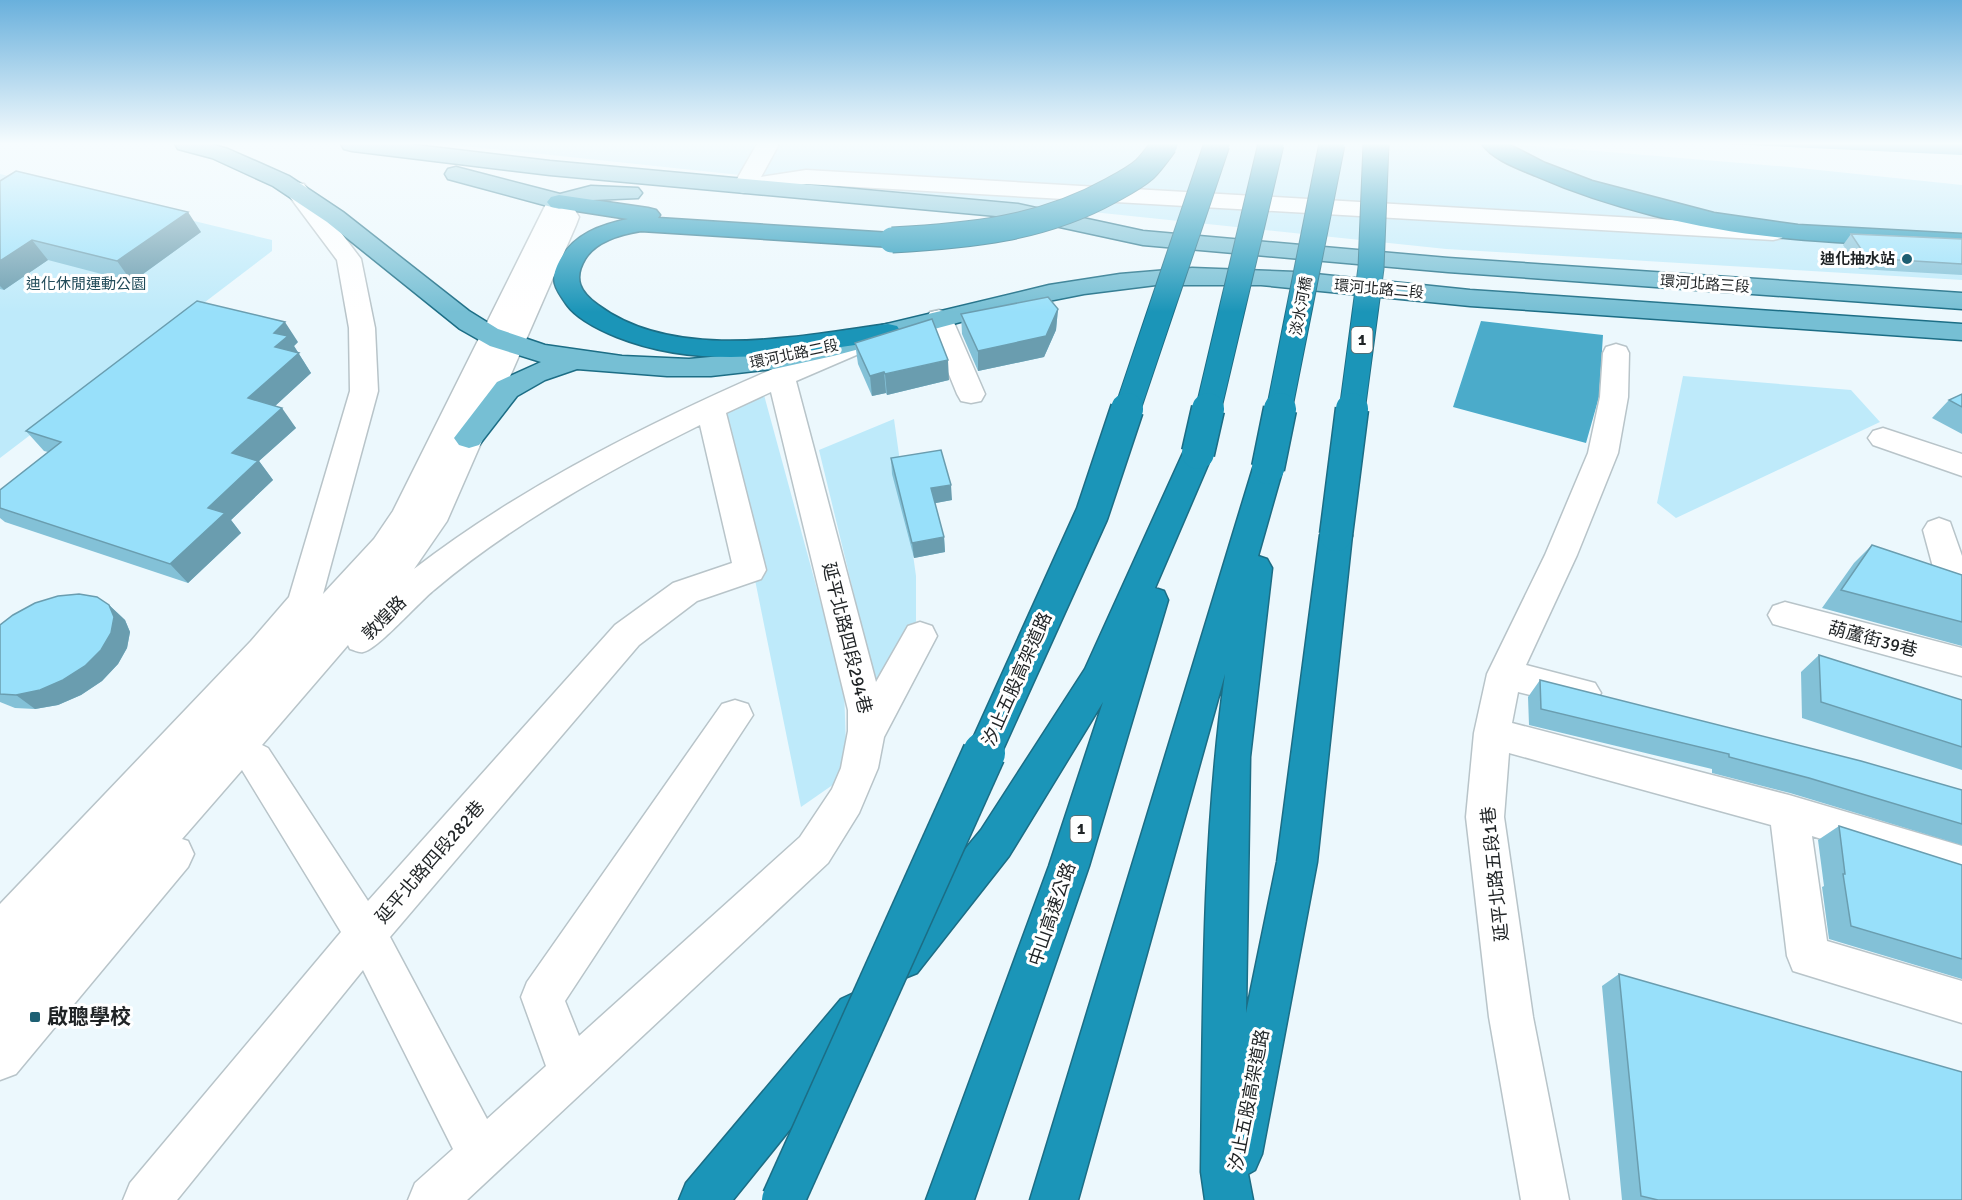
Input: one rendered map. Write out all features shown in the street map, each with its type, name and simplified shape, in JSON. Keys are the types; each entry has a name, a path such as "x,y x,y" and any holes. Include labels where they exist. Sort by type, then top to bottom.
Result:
{"highway":[{"path":"888,332 757,346 708,348 675,345 640,337 603,322 572,295 565,274 569,261 580,248 596,237 626,226 641,224 892,240 970,236 1003,231 1064,214 1094,200"},
{"name":"汐止五股高架道路","path":"783,1200 1092,514 1197,200"},
{"name":"1","path":"703,1200 995,843 1099,677 1198,453 1258,200"},
{"name":"淡水河橋","path":"1268,468 1321,200"},
{"name":"汐止五股高架道路","path":"1228,1191 1297,862 1371,268 1374,200"},
{"path":"1628,200 1704,218 1775,230 1962,243"},
{"path":"559,202 776,233"},
{"name":"中山高速公路","path":"950,1200 1070,866 1198,453"},
{"path":"1228,1191 1224,982 1232,757 1268,468"},
{"path":"1054,1200 1268,468"},
{"path":"684,1200 801,1082"}],"main road":[{"name":"環河北路二段","path":"313,200 331,212 466,322 502,341 574,360 617,365 681,368 756,363 794,356 1004,301 1103,283 1191,276 1270,279 1457,297"},
{"path":"553,200 559,202 565,200"},
{"path":"812,200 965,206"},
{"name":"環河北路二段","path":"899,200 1018,211 1143,238 1448,265"},
{"name":"環河北路三段","path":"1448,265 1962,301"},
{"name":"環河北路三段","path":"1457,297 1659,313 1962,332"},
{"path":"469,438 507,389 535,374 574,360"}],"street":[{"path":"304,200 349,259 362,328 364,391 304,602"},
{"path":"1209,200 1962,243"},
{"path":"0,1017 412,550 430,521 432,492 502,341 559,202"},
{"path":"939,318 971,394"},
{"name":"敦煌路","path":"0,1058 255,759 360,642 415,586 439,567 539,500 608,459 710,407 888,332"},
{"path":"0,976 352,586 385,548 405,518 432,492 469,438 502,341"},
{"name":"延平北路五段1巷","path":"1545,1200 1511,1017 1485,817 1492,733 1504,674 1561,555 1603,453 1614,397 1616,352"},
{"name":"延平北路四段294巷","path":"432,1200 814,850 847,800 864,759 868,731 866,710 781,376"},
{"name":"延平北路四段282巷","path":"147,1200 366,934 627,635 685,592 750,570 710,407"},
{"path":"1883,438 1962,465"},
{"path":"0,934 263,651 304,602 432,492"},
{"path":"360,642 446,546 455,531 456,520 432,492"},
{"path":"1939,530 1957,583"},
{"path":"1919,570 1957,583"},
{"name":"葫蘆街39巷","path":"1785,615 1962,662"},
{"path":"868,731 920,636"},
{"path":"1504,674 1608,700"},
{"path":"571,1074 542,997 735,715"},
{"path":"1492,733 1789,812 1962,866"},
{"path":"255,759 366,934 481,1156"},
{"path":"1789,812 1808,956 1962,1002"}],"green space":[{"name":"迪化休閒運動公園","path":"0,200 107,200 272,240 272,251 0,458"},
{"path":"979,200 1962,200 1962,280 1446,249"},
{"path":"1683,376 1851,390 1880,422 1676,518 1657,503"},
{"path":"764,395 844,688 847,775 801,807 721,412"},
{"path":"894,419 916,576 916,630 879,698 819,450"}],"water":[{"path":"1481,321 1603,335 1599,397 1586,443 1453,407"}],"building":[{"path":"0,200 138,200 188,212 117,261 32,240 0,261"},
{"path":"1851,234 1962,239 1962,264 1867,258"},
{"path":"1048,297 1058,309 1046,336 978,351 961,314"},
{"path":"197,301 285,322 274,333 288,336 275,347 299,353 248,398 282,408 232,453 258,461 208,508 225,513 170,564 0,508 0,490 61,442 26,431"},
{"path":"932,319 948,360 870,376 855,343"},
{"path":"1962,394 1962,407 1949,400"},
{"path":"941,450 951,485 931,488 944,537 912,543 891,458"},
{"path":"1872,545 1962,575 1962,622 1841,590"},
{"path":"79,594 97,597 109,605 114,617 111,633 101,650 85,666 63,680 40,690 16,695 0,694 0,625 35,603 58,596"},
{"path":"1819,655 1962,700 1962,747 1821,702"},
{"path":"1540,680 1861,761 1962,790 1962,824 1809,778 1729,757 1729,754 1541,709"},
{"path":"1839,826 1962,865 1962,959 1851,926"},
{"path":"1619,974 1962,1072 1962,1200 1658,1200 1641,1196"}],"place":[{"name":"迪化抽水站","path":"1907,259"},
{"name":"啟聰學校","path":"35,1017"}]}
